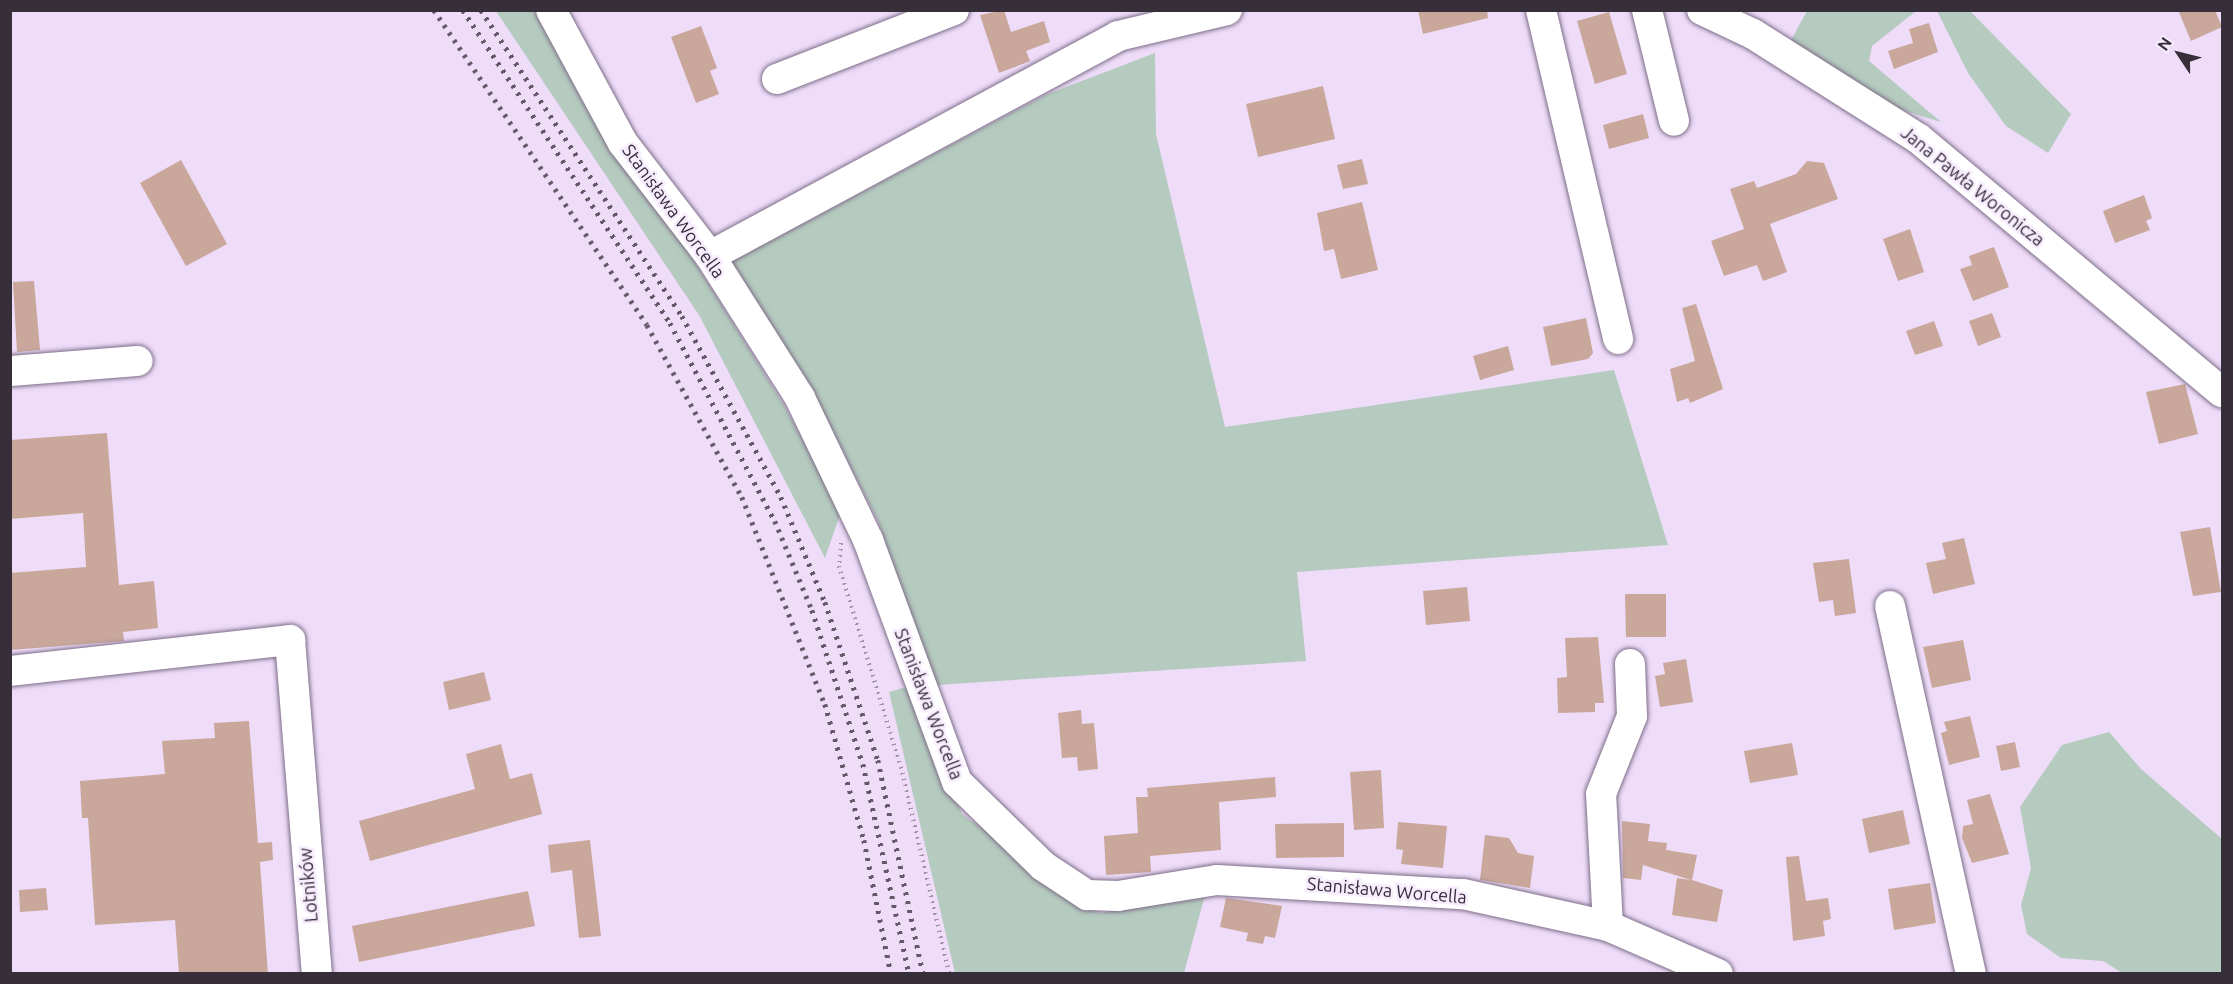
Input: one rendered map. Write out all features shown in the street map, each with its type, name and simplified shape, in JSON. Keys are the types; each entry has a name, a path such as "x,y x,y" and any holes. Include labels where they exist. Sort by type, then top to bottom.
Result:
{"street":[{"name":"Stanisława Worcella","path":"551,10 623,143 710,256 800,398 850,502 957,782 1043,867 1087,895 1119,896 1217,880 1326,884 1463,894 1608,926 1718,974"},
{"path":"777,79 954,10"},
{"path":"710,256 1118,36 1227,10"},
{"path":"1541,10 1618,339"},
{"path":"1647,10 1674,121"},
{"name":"Jana Pawła Woronicza","path":"1702,10 1753,34 1920,139 2223,392"},
{"path":"10,371 138,361"},
{"path":"1890,606 1971,974"},
{"name":"Lotników","path":"10,671 290,640 300,796 316,974"},
{"path":"1608,926 1601,794 1632,716 1630,664"}],"path":[{"path":"850,502 839,566 901,767 950,974"}],"green space":[{"path":"496,11 538,11 784,405 841,512 825,558 699,315"},
{"path":"1807,11 1916,11 1872,46 1869,61 1941,122 1869,100 1791,40"},
{"path":"1937,11 1970,11 2071,114 2048,153 2006,126 1968,73"},
{"path":"1155,53 1156,134 1225,427 1614,370 1668,545 1297,572 1306,661 936,685 878,521 824,414 727,264 1045,95"},
{"path":"906,687 962,814 1100,913 1205,895 1184,973 955,973 889,692"},
{"path":"2109,732 2141,769 2222,839 2222,973 2122,973 2103,961 2061,958 2027,934 2021,905 2031,868 2020,807 2062,745"}],"building":[{"path":"1004,10 1011,32 1044,21 1050,42 1026,51 1030,61 999,73 980,15"},
{"path":"1418,10 1487,10 1488,18 1423,34"},
{"path":"2178,10 2215,10 2222,27 2191,41"},
{"path":"1609,12 1627,74 1595,84 1577,21"},
{"path":"1929,23 1938,52 1894,69 1888,51 1913,43 1909,29"},
{"path":"701,26 717,68 710,71 719,94 696,103 671,37"},
{"path":"1323,86 1335,139 1258,157 1246,104"},
{"path":"1643,114 1649,138 1609,149 1603,125"},
{"path":"1362,159 1368,184 1343,189 1337,165"},
{"path":"181,160 227,244 186,266 140,183"},
{"path":"1807,161 1824,163 1838,199 1770,224 1787,272 1763,281 1757,265 1724,276 1711,241 1744,229 1730,189 1754,181 1757,188 1796,174"},
{"path":"2144,195 2152,218 2146,221 2150,230 2115,243 2103,211"},
{"path":"1362,202 1378,270 1341,279 1334,249 1324,251 1317,213"},
{"path":"1910,229 1924,272 1898,281 1883,239"},
{"path":"1994,247 2009,287 1973,301 1960,269 1972,265 1969,256"},
{"path":"34,281 40,350 17,352 13,282"},
{"path":"1696,304 1723,389 1690,403 1688,398 1677,402 1670,369 1695,361 1682,308"},
{"path":"1992,313 2001,337 1978,346 1969,321"},
{"path":"1586,318 1593,353 1588,359 1551,366 1543,327"},
{"path":"1934,321 1943,346 1915,355 1906,331"},
{"path":"1508,346 1514,370 1480,380 1473,356"},
{"path":"2185,384 2198,434 2159,444 2146,392"},
{"path":"107,433 119,585 154,581 158,628 123,632 124,641 10,650 10,573 86,567 83,513 10,519 10,440"},
{"path":"2210,527 2221,592 2193,596 2180,532"},
{"path":"1964,538 1975,584 1933,594 1926,563 1946,559 1942,543"},
{"path":"1849,559 1856,613 1835,616 1833,600 1819,602 1813,563"},
{"path":"1467,587 1470,621 1426,625 1423,591"},
{"path":"1625,594 1666,594 1666,637 1626,637"},
{"path":"1598,637 1604,703 1595,703 1595,712 1558,713 1557,678 1567,677 1565,638"},
{"path":"1963,640 1971,680 1932,688 1923,647"},
{"path":"1686,659 1693,702 1660,707 1655,676 1665,674 1663,663"},
{"path":"484,672 491,700 449,710 443,682"},
{"path":"1081,710 1082,724 1094,723 1098,769 1078,771 1077,757 1062,758 1058,713"},
{"path":"1970,716 1980,757 1949,765 1941,733 1947,731 1944,722"},
{"path":"249,721 258,843 272,842 273,860 260,862 268,974 179,974 175,920 95,925 88,818 82,818 80,781 165,774 162,741 215,738 214,723"},
{"path":"2015,742 2020,767 2001,771 1996,746"},
{"path":"1792,743 1798,775 1750,783 1744,751"},
{"path":"501,744 510,779 532,773 542,814 370,861 359,821 475,789 466,754"},
{"path":"1381,770 1384,828 1354,830 1350,772"},
{"path":"1275,777 1276,797 1219,802 1221,850 1150,856 1151,872 1106,875 1104,836 1138,833 1136,797 1148,797 1147,788"},
{"path":"1990,794 2009,854 1972,863 1962,838 1963,826 1973,824 1967,800"},
{"path":"1903,810 1910,844 1869,853 1862,819"},
{"path":"1622,821 1650,824 1648,841 1667,843 1666,850 1697,855 1692,880 1723,890 1717,922 1672,915 1677,878 1691,880 1643,865 1641,880 1623,878"},
{"path":"1398,822 1447,826 1443,868 1401,864 1403,850 1396,849"},
{"path":"1344,823 1344,857 1276,858 1275,824"},
{"path":"1485,835 1509,838 1518,853 1534,856 1530,888 1480,880"},
{"path":"590,840 601,936 579,938 572,870 551,873 548,845"},
{"path":"1799,856 1806,901 1828,898 1831,919 1823,921 1825,936 1793,941 1786,857"},
{"path":"1930,883 1936,923 1894,930 1888,889"},
{"path":"46,888 48,910 20,912 19,890"},
{"path":"528,891 535,926 359,962 352,926"},
{"path":"1226,898 1282,906 1275,938 1265,936 1263,944 1246,941 1248,933 1220,927"}],"railway":[{"path":"434,10 647,325 742,497 825,704 864,840 891,974"},
{"path":"463,10 670,323 775,521 812,610 863,764 909,974"},
{"path":"481,10 682,316 781,497 825,602 878,760 923,974"}]}
